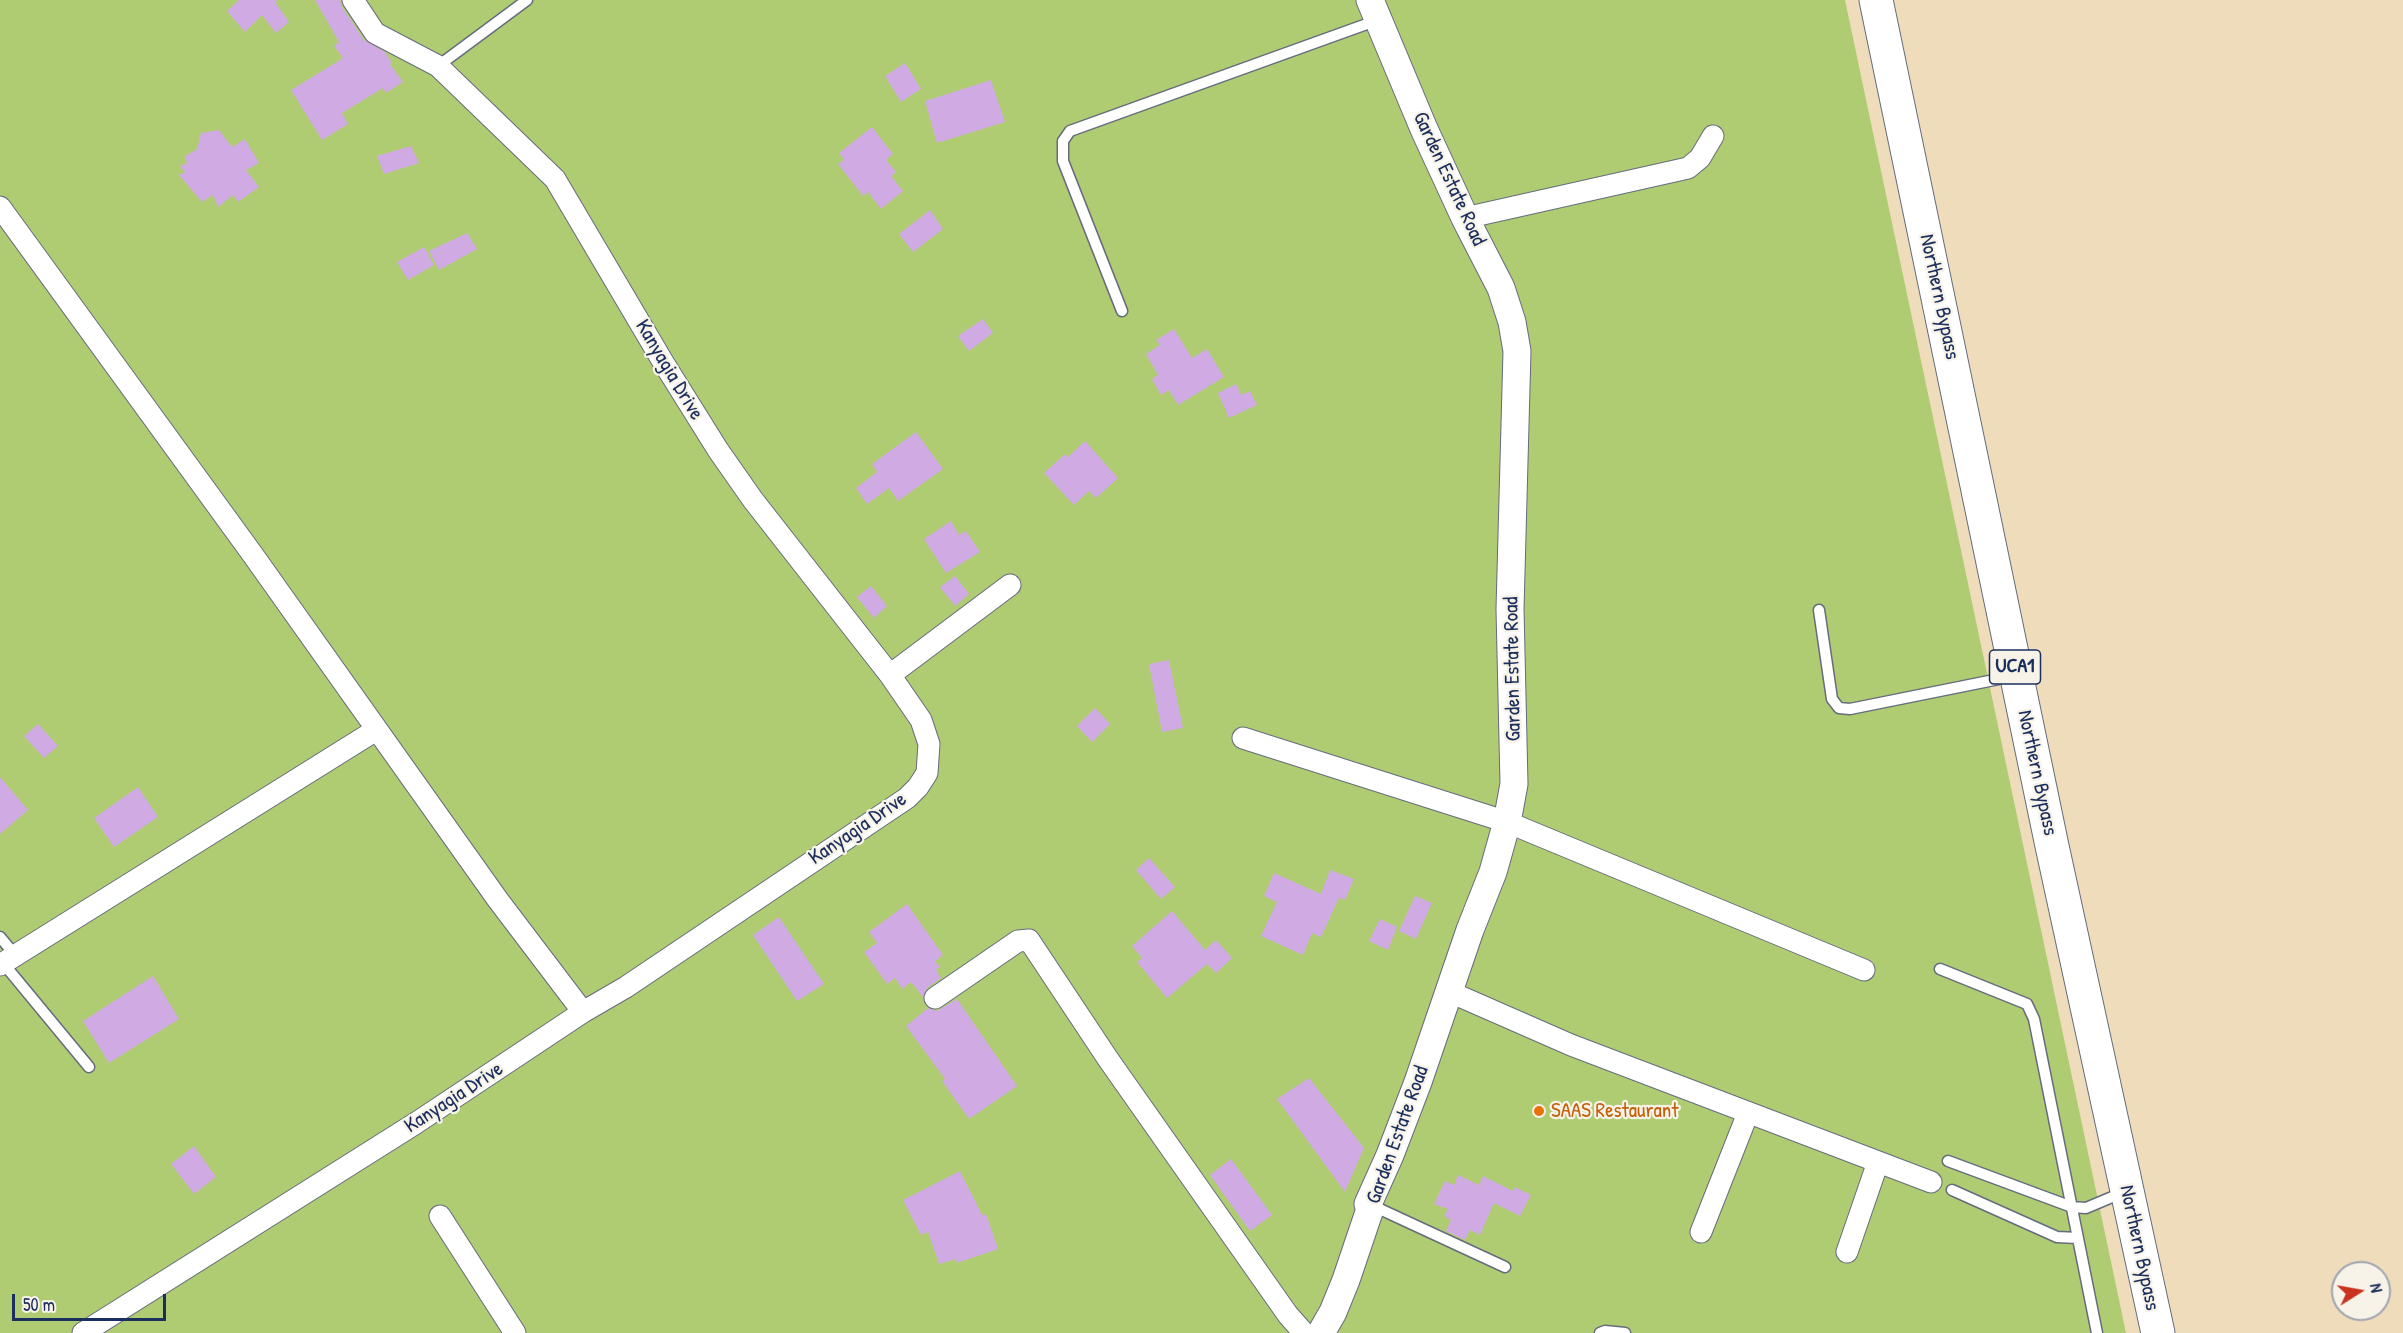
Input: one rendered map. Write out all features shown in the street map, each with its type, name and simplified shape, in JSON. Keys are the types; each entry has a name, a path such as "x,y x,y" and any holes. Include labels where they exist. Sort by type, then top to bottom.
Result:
{"main road":[{"name":"Northern Bypass","path":"1876,0 2158,1333"}],"street":[{"name":"Kanyagia Drive","path":"83,1333 416,1123 583,1012 626,987 893,808 918,787 927,773 929,759 926,732 921,720 890,675 753,500 718,450 555,179 438,66 375,33 353,0"},
{"name":"Garden Estate Road","path":"1321,1333 1333,1312 1346,1280 1370,1209 1368,1203 1390,1155 1493,872 1507,822 1514,783 1510,609 1517,351 1512,322 1501,288 1465,218 1424,129 1374,10"},
{"path":"1465,218 1688,168 1700,158 1713,136"},
{"path":"0,207 253,555 498,900 583,1012"},
{"path":"890,675 1010,585"},
{"path":"6,961 376,730"},
{"path":"1243,738 1507,822 1864,970"},
{"path":"935,998 1018,941 1029,940 1121,1078 1288,1315 1304,1333"},
{"path":"1450,992 1571,1045 1931,1182"},
{"path":"1701,1232 1748,1113"},
{"path":"1847,1252 1878,1162"},
{"path":"440,1216 515,1333"}],"lane":[{"path":"438,66 526,0"},
{"path":"1122,311 1063,161 1063,141 1070,131 1374,10"},
{"path":"1819,610 1832,699 1839,708 1850,709 2017,675"},
{"path":"0,937 6,961 89,1066"},
{"path":"1940,969 2027,1004 2034,1019 2097,1333"},
{"path":"1948,1161 2072,1207 2086,1208 2127,1190"},
{"path":"1952,1190 2057,1237 2079,1238"},
{"path":"1368,1203 1504,1267"},
{"path":"1600,1333 1605,1331 1625,1333"}],"green space":[{"path":"0,0 1845,0 2126,1333 0,1333"}],"building":[{"path":"239,0 278,0 275,2 289,22 276,33 262,15 245,32 227,11"},
{"path":"315,0 340,0 342,7 364,40 385,52 392,63 390,64 403,82 386,93 383,88 342,113 348,124 322,140 291,90 343,58 334,46 339,42"},
{"path":"905,63 921,89 901,102 885,76"},
{"path":"991,80 1005,122 937,143 925,101"},
{"path":"872,127 893,154 886,160 896,172 891,176 903,191 881,209 868,192 863,196 838,164 844,160 839,153"},
{"path":"219,130 232,147 245,139 259,163 246,170 259,187 238,202 233,195 218,207 213,195 202,202 179,175 185,172 180,166 187,163 185,156 197,149 201,133"},
{"path":"411,146 419,163 384,174 377,156"},
{"path":"930,210 943,229 913,252 899,234"},
{"path":"467,233 477,249 439,270 429,251"},
{"path":"424,247 434,265 408,280 397,262"},
{"path":"983,319 993,333 969,351 958,336"},
{"path":"1174,329 1192,358 1207,349 1224,377 1178,405 1169,390 1161,395 1152,379 1158,375 1146,354 1160,345 1156,340"},
{"path":"1236,384 1241,395 1250,391 1257,405 1229,418 1218,393"},
{"path":"916,432 943,469 898,501 889,488 867,504 856,488 877,472 872,464"},
{"path":"1085,441 1118,478 1096,498 1089,491 1074,505 1044,473 1065,454 1068,457"},
{"path":"951,521 959,535 966,531 980,552 946,573 924,539"},
{"path":"955,576 969,594 955,606 940,587"},
{"path":"871,586 887,606 874,618 857,597"},
{"path":"1169,660 1183,728 1162,732 1149,664"},
{"path":"1095,708 1110,724 1092,742 1077,726"},
{"path":"38,724 58,746 44,758 24,736"},
{"path":"0,777 28,810 0,834"},
{"path":"138,787 158,817 114,847 94,818"},
{"path":"1149,858 1175,887 1161,899 1136,870"},
{"path":"1330,870 1354,879 1345,900 1339,898 1321,937 1312,933 1303,955 1261,936 1277,902 1264,896 1274,873 1321,894"},
{"path":"1415,896 1432,903 1416,939 1399,931"},
{"path":"907,904 943,955 935,961 940,967 936,970 941,978 927,988 923,997 911,982 902,989 895,978 887,984 864,952 877,943 869,932"},
{"path":"1172,911 1205,950 1216,940 1232,958 1216,973 1207,964 1167,998 1137,962 1142,958 1132,946"},
{"path":"779,917 824,984 797,1001 753,935"},
{"path":"1380,919 1397,927 1388,950 1369,941"},
{"path":"153,976 179,1019 109,1063 83,1021"},
{"path":"957,999 1017,1086 969,1119 942,1081 945,1079 906,1026 928,1008 937,1011"},
{"path":"1309,1078 1364,1148 1345,1192 1277,1099"},
{"path":"194,1146 216,1177 194,1194 171,1164"},
{"path":"1231,1159 1272,1215 1250,1231 1210,1175"},
{"path":"960,1171 982,1215 986,1214 998,1249 957,1263 956,1259 939,1264 928,1232 921,1235 903,1200"},
{"path":"1458,1175 1479,1185 1483,1176 1513,1191 1515,1187 1531,1195 1520,1216 1494,1203 1480,1235 1470,1230 1465,1240 1446,1231 1451,1220 1444,1216 1448,1209 1434,1204 1445,1181 1454,1185"}],"place":[{"name":"SAAS Restaurant","path":"1539,1111"}]}
